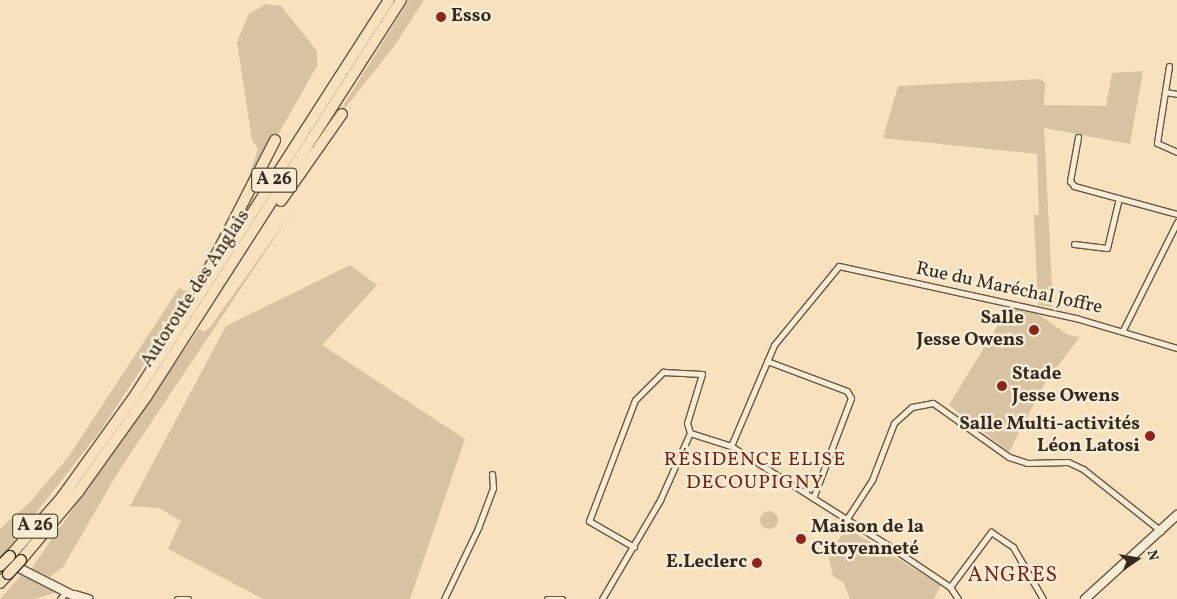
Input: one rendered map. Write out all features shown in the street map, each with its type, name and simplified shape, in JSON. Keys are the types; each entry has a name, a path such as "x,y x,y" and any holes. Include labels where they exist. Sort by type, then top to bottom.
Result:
{"highway":[{"name":"Autoroute des Anglais","path":"0,566 5,558 62,497 158,360 390,0"},
{"name":"Autoroute des Anglais","path":"0,583 21,560 119,436 248,242 402,0"},
{"path":"248,242 342,114"},
{"path":"158,360 228,235 275,140"}],"street":[{"path":"1169,66 1157,143 1177,152"},
{"path":"1165,92 1177,94"},
{"path":"1078,137 1070,181 1074,186 1177,214"},
{"path":"1074,244 1107,248 1119,198"},
{"path":"1122,330 1171,241 1177,222"},
{"path":"1171,241 1177,244"},
{"name":"Rue du Maréchal Joffre","path":"767,361 774,345 833,269 856,270 1122,330 1177,348"},
{"path":"731,446 767,361 847,391 851,398 813,498"},
{"path":"602,599 634,547 690,433 687,423 702,374 663,372 635,400 588,521 634,547"},
{"path":"846,520 872,480 894,423 920,404 933,403 1009,457 1027,463 1068,462 1098,480 1161,531"},
{"path":"690,433 731,446 950,587 958,599"},
{"path":"444,599 481,520 493,488 492,474"},
{"path":"1085,599 1177,515"},
{"path":"950,587 986,533 991,532 1013,547 1043,599"},
{"path":"5,558 80,599"},
{"path":"60,599 66,592"},
{"path":"66,592 88,599"},
{"path":"177,599 188,599"},
{"path":"546,599 562,599"}],"shaded area":[{"path":"409,0 424,0 395,45 330,127"},
{"path":"266,4 281,6 317,51 317,66 167,330 101,430 0,559 0,529 30,502 69,456 179,288 188,292 246,184 258,149 252,140 237,42 249,14"},
{"path":"1143,71 1130,144 1044,128 1053,307 1038,305 1034,215 1039,215 1037,154 883,138 898,86 1041,79 1045,83 1044,105 1106,106 1112,73"},
{"path":"294,209 120,469 63,567 50,577 31,569 199,329 204,332 211,326"},
{"path":"350,265 377,285 322,345 465,439 410,599 263,599 168,549 181,521 159,508 130,506 226,326"},
{"path":"1009,307 1034,311 1068,335 1080,337 1046,381 1009,452 949,405"},
{"path":"765,511 773,511 778,516 776,527 765,529 760,524 760,516"},
{"path":"850,530 941,585 934,599 850,599 843,582 833,576 828,554 844,532"},
{"path":"23,573 57,592 35,599 0,599"}],"place":[{"name":"Esso","path":"441,17"},
{"name":"Salle Jesse Owens","path":"1034,330"},
{"name":"Stade Jesse Owens","path":"1002,386"},
{"name":"Salle Multi-activités Léon Latosi","path":"1150,436"},
{"name":"Maison de la Citoyenneté","path":"801,539"},
{"name":"E.Leclerc","path":"757,563"}],"district":[{"name":"RÉSIDENCE ELISE DECOUPIGNY","path":"755,472"},
{"name":"ANGRES","path":"1013,576"}]}
